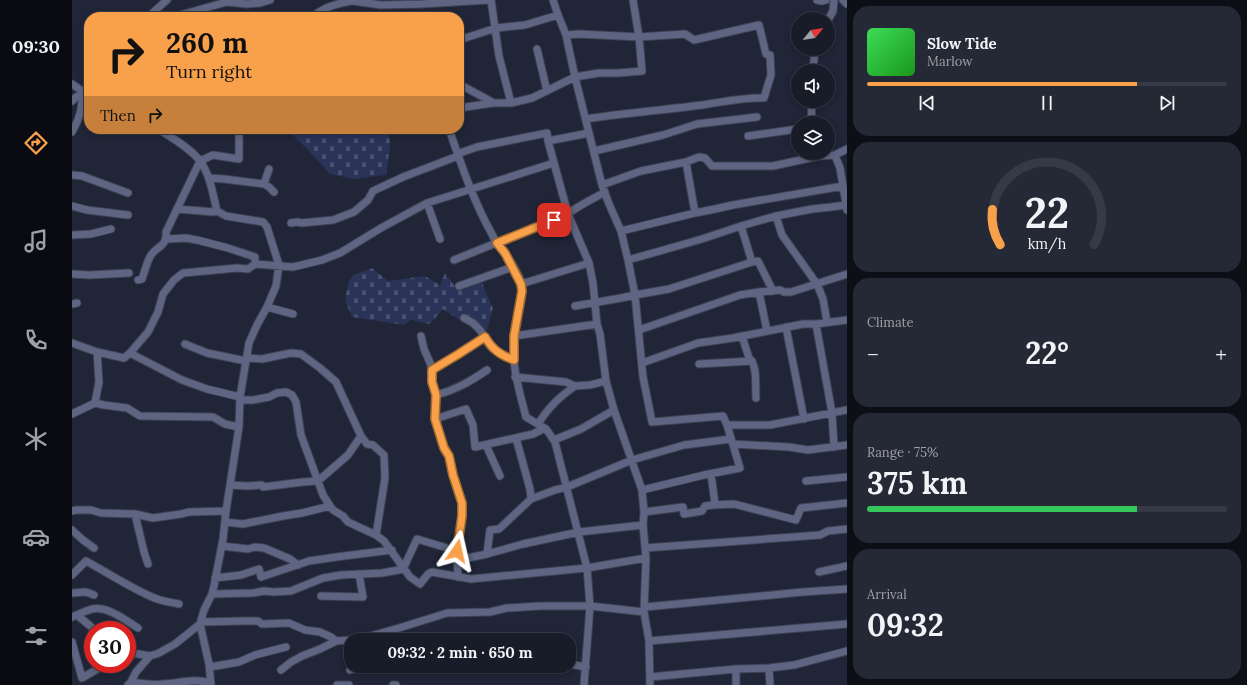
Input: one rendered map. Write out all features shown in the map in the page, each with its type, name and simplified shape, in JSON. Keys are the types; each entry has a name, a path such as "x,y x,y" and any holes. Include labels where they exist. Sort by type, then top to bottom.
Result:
{"street":[{"path":"153,12 167,0"},
{"path":"190,12 227,1 247,4 260,3 270,0"},
{"path":"318,12 330,6 354,0 381,5 484,0"},
{"path":"491,0 499,56 511,102"},
{"path":"554,0 566,35 603,189 608,204 621,231 628,260 635,294 643,377 652,422 723,416 740,468 642,490"},
{"path":"464,107 532,98 575,77 642,71 639,37 633,0"},
{"path":"817,0 822,2 826,0"},
{"path":"832,12 834,0"},
{"path":"844,0 847,4"},
{"path":"464,38 496,28 525,25 558,15"},
{"path":"566,35 579,34 639,37 686,34 694,40 759,25 766,54 770,55 771,75 764,98 729,100 703,105 651,110 586,119"},
{"path":"537,50 547,91"},
{"path":"72,84 84,93"},
{"path":"464,87 494,103"},
{"path":"72,101 76,97 84,95"},
{"path":"72,132 78,122 84,99"},
{"path":"594,150 663,134 697,124 757,117"},
{"path":"748,136 791,130"},
{"path":"291,223 333,220 345,216 354,212 368,200 374,192 403,177 477,147 547,133 568,214 589,263 593,282 597,324 600,334 606,381 614,410 642,490 646,558 645,610 649,641 650,681 736,669 769,668 794,665 847,651"},
{"path":"548,141 589,133"},
{"path":"165,134 183,146 200,161 209,178 217,211"},
{"path":"138,280 142,279 152,254 163,245 166,238 166,232 200,161 213,155 239,159 239,134"},
{"path":"450,134 485,221 497,243 505,253 521,284 522,291 514,336 515,377 526,417 546,429 555,442 587,568 590,606 584,685"},
{"path":"835,155 847,149"},
{"path":"454,260 568,214 590,201 603,189 641,171 686,162 699,157 705,158 712,166 773,166 796,160"},
{"path":"628,260 776,216 812,209 846,207 840,168 835,157"},
{"path":"686,162 695,213"},
{"path":"72,344 97,352 124,358 148,332 158,312 163,294 174,280 183,274 238,268 248,269 255,264 293,267 322,260 340,253 381,228 427,203 554,163"},
{"path":"264,184 269,169"},
{"path":"72,175 82,176 128,193"},
{"path":"209,178 264,184 274,192"},
{"path":"621,231 733,204 843,186"},
{"path":"427,203 440,239"},
{"path":"72,206 87,210 128,215"},
{"path":"150,656 136,672 129,683 163,684 200,680 211,684 210,667 201,623 204,610 212,594 222,546 239,427 240,397 249,344 276,286 279,265 267,227 263,222 226,216 217,211 177,209"},
{"path":"776,216 782,235 817,284 823,298 827,322"},
{"path":"741,226 752,262"},
{"path":"72,235 91,234 111,230"},
{"path":"166,238 186,238 228,248 255,257 255,264"},
{"path":"575,306 669,289 758,261 773,291"},
{"path":"521,284 589,263"},
{"path":"459,286 513,267"},
{"path":"72,274 89,275 129,273"},
{"path":"639,330 740,295 780,290 784,292 791,292 847,274"},
{"path":"760,292 767,331"},
{"path":"267,307 293,314"},
{"path":"464,318 480,330 491,347 504,357 514,360"},
{"path":"642,363 698,343 733,338 803,324 847,320"},
{"path":"514,336 597,324"},
{"path":"816,324 832,413 834,447"},
{"path":"786,327 804,419"},
{"path":"421,336 432,370 432,382 436,395 435,419 444,448 449,456 453,475 462,503 462,516 457,551 458,576"},
{"path":"742,336 749,358 755,368 756,398"},
{"path":"432,370 485,337"},
{"path":"185,344 207,353 247,359 262,359 291,353 301,354 336,382 361,436 367,444 373,445 384,455 385,478 376,535"},
{"path":"95,403 99,382 97,352"},
{"path":"130,353 182,380 208,389 240,397 242,400 253,400 286,392 292,395 296,402 301,435 323,495 330,506 348,522 376,535 384,541 392,550 410,577 420,584 428,574 432,572 471,579 587,568 646,558"},
{"path":"699,364 752,361"},
{"path":"436,395 450,392 487,370"},
{"path":"515,377 566,382 575,386 590,386 606,381"},
{"path":"538,424 545,412 559,397 575,386"},
{"path":"72,414 95,403 127,408 140,416 213,418 225,424 239,427"},
{"path":"435,419 466,409 473,425 475,447 516,438 546,429"},
{"path":"554,440 581,429 614,410"},
{"path":"727,425 770,425 847,410"},
{"path":"230,485 262,485 263,487 303,482 318,482 348,454 361,436"},
{"path":"516,438 531,499"},
{"path":"487,554 490,530 500,529 531,499 567,487 632,460 684,445 732,442 808,450 847,445"},
{"path":"486,445 500,476"},
{"path":"711,474 715,504"},
{"path":"806,481 847,477"},
{"path":"644,512 683,507 684,514 702,511 705,506 715,504 734,504 796,520 801,508 847,503"},
{"path":"225,522 244,524 330,506"},
{"path":"72,511 91,510 101,513 135,514 153,518 188,512 226,511"},
{"path":"135,514 142,546 148,564"},
{"path":"458,560 579,532 643,525"},
{"path":"645,548 820,535 828,530 847,529"},
{"path":"72,530 94,548"},
{"path":"404,568 417,539 457,551"},
{"path":"222,546 248,549 264,548 290,559 298,565"},
{"path":"215,578 241,575 259,569 261,578 309,561 392,550"},
{"path":"72,575 86,561 99,570 104,571 153,598 179,604"},
{"path":"819,572 847,566"},
{"path":"212,594 291,591 323,578 341,575 382,573 404,568"},
{"path":"321,596 363,597 359,574"},
{"path":"381,633 447,613 490,612 507,608 540,606 590,606 645,610 803,592 847,589"},
{"path":"72,593 86,592 94,595"},
{"path":"75,616 94,609 107,610 138,628"},
{"path":"75,616 84,622"},
{"path":"136,654 150,656 159,653 175,644 201,623 258,621 262,624 289,623 305,630 331,637 336,641"},
{"path":"649,641 847,624"},
{"path":"281,670 302,656 336,641 344,640"},
{"path":"72,642 82,678 91,673"},
{"path":"210,667 239,662 255,655 286,647"},
{"path":"576,665 586,667"},
{"path":"769,668 770,685"},
{"path":"736,669 736,685"},
{"path":"338,685 348,685"}],"green space":[{"path":"389,134 390,147 386,175 354,179 330,174 293,135"},
{"path":"372,268 388,281 425,276 440,285 445,273 457,289 482,283 493,308 486,334 443,309 430,324 411,320 404,325 352,317 345,300 348,284 353,275"}],"route":[{"path":"457,551 460,537 462,503 457,492 449,456 444,448 435,419 436,395 432,382 432,370 485,337 491,347 504,357 514,360 514,336 522,291 521,284 505,253 497,243 554,220"}]}
